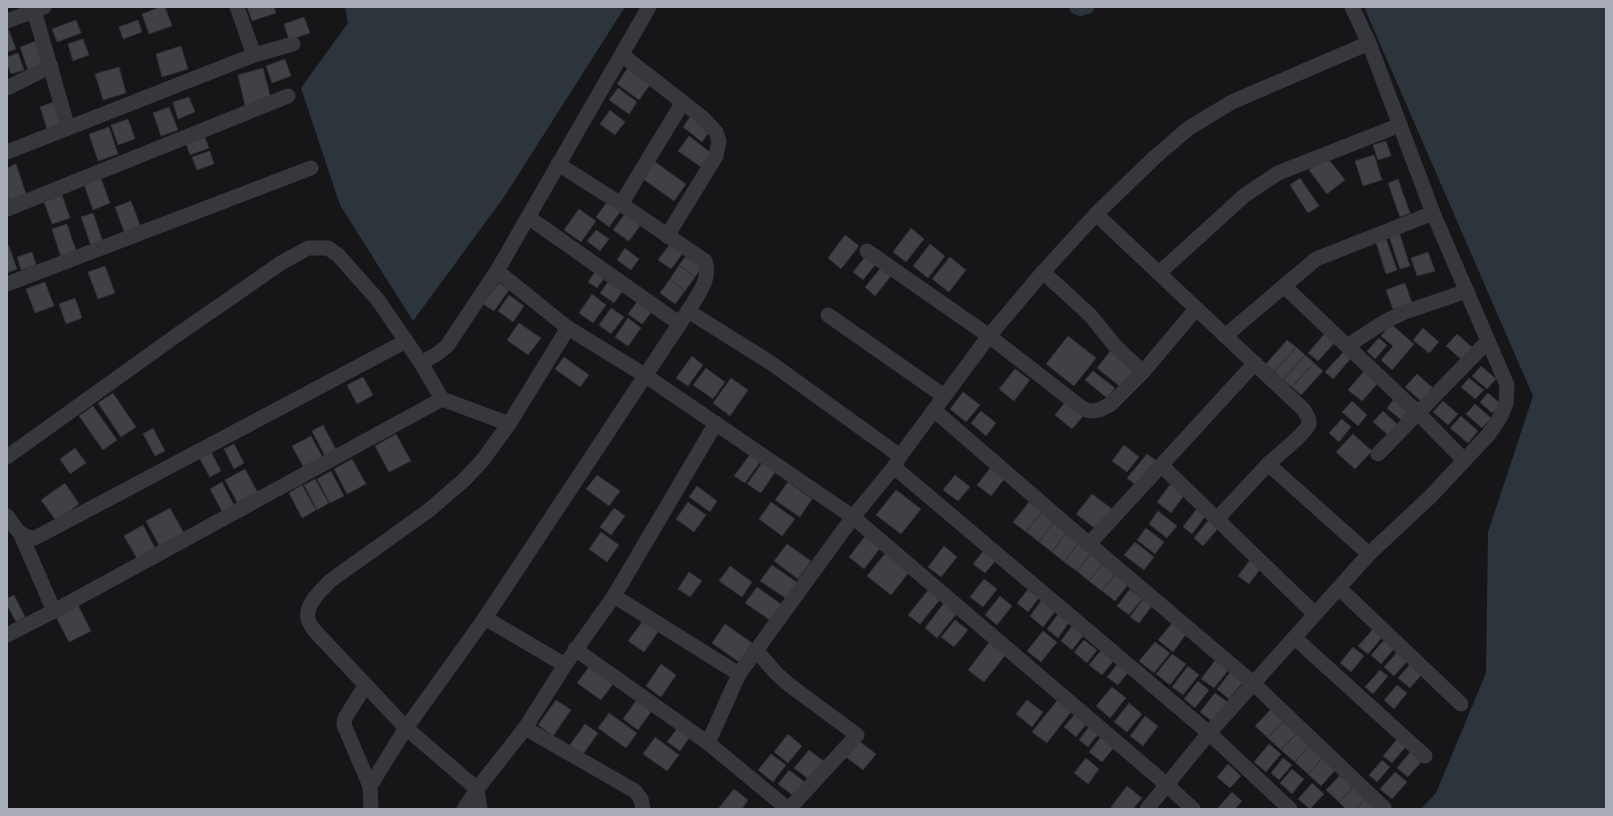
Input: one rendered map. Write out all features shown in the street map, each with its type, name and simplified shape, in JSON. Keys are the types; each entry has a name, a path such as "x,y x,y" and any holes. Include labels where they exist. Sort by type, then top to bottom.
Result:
{"street":[{"path":"237,7 254,55"},
{"path":"421,363 437,354 447,346 497,271 649,7"},
{"path":"1147,809 1209,733 1369,554 1430,497 1489,434 1501,416 1506,403 1506,385 1433,213 1369,43 1352,7"},
{"path":"7,21 37,8 68,128"},
{"path":"708,743 739,674 853,517 897,462 989,336 1043,272 1096,214 1155,157 1189,128 1232,102 1369,43"},
{"path":"7,152 254,55 293,44"},
{"path":"622,54 703,118 716,132 719,141 716,156 667,236"},
{"path":"7,88 51,66"},
{"path":"7,209 288,96"},
{"path":"621,204 683,102"},
{"path":"1159,273 1245,195 1278,173 1400,125"},
{"path":"370,786 406,728 485,618 646,376 680,324 706,279 708,268 704,261 621,204 558,164"},
{"path":"7,284 311,168"},
{"path":"1225,336 1316,260 1433,213"},
{"path":"1096,214 1304,410 1308,417 1309,423 1305,431 1268,464 1217,519"},
{"path":"528,217 680,324"},
{"path":"7,457 177,334 281,263 308,248 328,248 338,255 378,300 421,363 442,400 508,424"},
{"path":"866,251 989,336 1082,408 1090,411 1099,410 1111,404 1143,372 1196,309"},
{"path":"497,271 568,328 646,376 853,517 1167,785 1193,809"},
{"path":"1043,272 1090,316 1113,344 1143,372"},
{"path":"1284,286 1418,413 1464,460"},
{"path":"1347,346 1384,322 1405,312 1467,291"},
{"path":"688,311 771,363 897,462 1209,733 1290,809"},
{"path":"828,315 944,396"},
{"path":"480,809 477,789 406,728 314,630 308,618 310,606 317,595 330,581 428,511 464,480 482,461 508,424 568,328"},
{"path":"21,535 35,538 406,341"},
{"path":"1378,454 1488,341"},
{"path":"1089,544 1255,364"},
{"path":"7,635 54,611 442,400"},
{"path":"935,411 1254,684 1384,808"},
{"path":"464,809 477,789 524,728 575,649 614,596 716,423"},
{"path":"1268,464 1369,554"},
{"path":"1162,466 1315,614"},
{"path":"7,516 21,535 54,611"},
{"path":"1339,588 1461,704"},
{"path":"614,596 739,674"},
{"path":"485,618 565,665"},
{"path":"1295,638 1425,756"},
{"path":"575,649 708,743 788,809 857,735 788,684 775,672 756,650"},
{"path":"365,686 345,718 344,725 370,786 371,809"},
{"path":"524,728 635,791 641,799 643,809"}],"shaded area":[{"path":"345,7 625,7 504,197 413,321 340,205 301,88 348,23"},
{"path":"1364,7 1606,7 1606,809 1421,809 1436,793 1486,673 1488,532 1533,396"}],"building":[{"path":"160,7 165,7 172,26 149,34 142,14"},
{"path":"247,7 274,7 276,13 252,21"},
{"path":"304,17 310,33 289,40 284,24"},
{"path":"76,20 81,33 57,42 52,29"},
{"path":"138,20 142,32 123,39 119,27"},
{"path":"7,28 16,49 7,52"},
{"path":"83,39 89,55 73,61 68,44"},
{"path":"36,41 44,64 28,70 20,47"},
{"path":"181,46 188,69 162,77 156,54"},
{"path":"18,53 24,70 11,74 7,64 7,57"},
{"path":"285,59 291,76 272,83 266,66"},
{"path":"629,66 652,82 639,100 617,84"},
{"path":"119,67 126,93 103,100 95,74"},
{"path":"263,68 271,99 245,106 238,75"},
{"path":"618,88 637,102 629,114 609,100"},
{"path":"189,97 195,112 178,119 173,102"},
{"path":"56,101 65,126 48,132 40,107"},
{"path":"169,107 178,130 161,136 153,113"},
{"path":"610,110 625,122 615,135 600,124"},
{"path":"692,114 712,128 702,142 683,127"},
{"path":"128,119 135,139 118,145 111,125"},
{"path":"109,127 118,154 98,161 89,134"},
{"path":"204,135 209,148 190,155 185,141"},
{"path":"689,136 711,153 701,167 678,151"},
{"path":"1386,141 1391,156 1378,160 1373,145"},
{"path":"210,151 214,164 197,170 192,157"},
{"path":"1374,155 1382,180 1363,186 1355,161"},
{"path":"1326,156 1345,180 1327,194 1309,170"},
{"path":"655,162 686,184 674,201 643,179"},
{"path":"16,164 26,194 9,200 7,195 7,168"},
{"path":"101,178 110,203 93,210 84,184"},
{"path":"1300,178 1319,206 1308,213 1290,185"},
{"path":"1398,179 1410,213 1400,217 1388,183"},
{"path":"62,195 70,218 52,224 44,202"},
{"path":"610,198 623,208 609,227 596,217"},
{"path":"131,201 141,228 125,234 115,207"},
{"path":"579,209 596,221 581,242 564,230"},
{"path":"627,211 643,222 629,241 613,230"},
{"path":"93,213 103,242 91,246 81,217"},
{"path":"67,224 76,251 61,257 52,229"},
{"path":"911,228 924,239 906,262 893,252"},
{"path":"596,230 609,239 600,251 587,241"},
{"path":"1399,232 1410,266 1400,269 1389,236"},
{"path":"845,235 859,246 841,269 828,258"},
{"path":"1385,236 1397,270 1386,274 1375,239"},
{"path":"670,244 683,253 671,269 658,260"},
{"path":"930,244 945,256 928,278 913,266"},
{"path":"7,246 9,246 17,269 7,273"},
{"path":"625,248 639,259 631,270 617,260"},
{"path":"32,252 36,265 21,270 17,257"},
{"path":"689,252 705,263 695,277 679,265"},
{"path":"869,252 879,260 863,280 853,272"},
{"path":"1428,252 1435,271 1417,276 1411,258"},
{"path":"950,257 966,270 949,292 932,279"},
{"path":"884,264 894,272 875,296 865,287"},
{"path":"679,265 695,277 685,291 670,279"},
{"path":"105,266 115,293 98,299 88,272"},
{"path":"597,269 606,276 597,288 588,282"},
{"path":"610,279 624,289 614,303 600,293"},
{"path":"670,279 685,291 675,304 660,293"},
{"path":"45,282 54,306 35,313 26,289"},
{"path":"499,283 509,290 494,311 483,304"},
{"path":"1405,283 1412,303 1393,309 1386,290"},
{"path":"592,294 606,305 593,323 579,313"},
{"path":"509,295 524,306 513,322 498,311"},
{"path":"75,298 82,318 66,324 59,304"},
{"path":"640,298 654,309 642,324 628,314"},
{"path":"611,308 624,317 611,334 599,325"},
{"path":"628,318 641,328 628,346 615,337"},
{"path":"519,323 541,338 528,355 507,340"},
{"path":"1391,324 1414,344 1392,370 1381,360 1393,346 1381,336"},
{"path":"1423,328 1439,342 1429,353 1413,340"},
{"path":"1327,331 1337,340 1318,361 1308,353"},
{"path":"1457,334 1473,348 1462,360 1446,346"},
{"path":"1068,336 1096,358 1074,386 1046,364"},
{"path":"1379,338 1387,345 1375,359 1367,351"},
{"path":"1287,340 1296,347 1275,372 1266,364"},
{"path":"1296,347 1305,355 1283,380 1275,372"},
{"path":"1346,349 1353,356 1333,379 1325,372"},
{"path":"1111,350 1136,370 1122,388 1097,368"},
{"path":"1305,355 1314,363 1292,387 1283,380"},
{"path":"692,356 703,365 688,386 676,378"},
{"path":"564,357 589,375 580,387 555,369"},
{"path":"1314,363 1323,371 1301,395 1292,387"},
{"path":"1481,366 1496,379 1487,389 1472,376"},
{"path":"706,368 725,382 713,399 693,385"},
{"path":"1015,369 1030,380 1014,401 999,389"},
{"path":"1365,370 1379,382 1362,401 1348,390"},
{"path":"1093,371 1115,388 1107,398 1085,380"},
{"path":"1417,374 1434,389 1422,402 1405,387"},
{"path":"363,377 373,395 357,404 347,385"},
{"path":"731,378 748,390 730,416 713,403"},
{"path":"1469,378 1484,390 1475,399 1461,387"},
{"path":"963,392 980,405 966,422 950,409"},
{"path":"113,393 136,427 121,437 98,403"},
{"path":"1488,393 1501,404 1492,413 1480,402"},
{"path":"1395,398 1409,411 1401,420 1387,408"},
{"path":"1066,401 1084,415 1072,429 1055,415"},
{"path":"1352,401 1367,415 1358,426 1342,412"},
{"path":"1443,401 1458,414 1448,425 1433,412"},
{"path":"1475,404 1491,418 1482,428 1466,414"},
{"path":"93,406 117,440 103,450 79,416"},
{"path":"981,411 996,423 986,436 971,423"},
{"path":"1383,411 1397,424 1388,435 1373,422"},
{"path":"1461,416 1478,431 1468,443 1450,428"},
{"path":"1342,419 1351,427 1339,442 1329,433"},
{"path":"323,425 337,452 326,458 312,431"},
{"path":"153,428 165,451 155,456 143,434"},
{"path":"396,434 411,461 389,472 375,446"},
{"path":"1353,434 1372,451 1355,469 1336,452"},
{"path":"311,436 324,460 305,470 292,446"},
{"path":"234,444 244,463 234,469 224,449"},
{"path":"1124,445 1139,457 1127,472 1112,461"},
{"path":"75,448 86,463 70,474 60,459"},
{"path":"210,450 221,471 210,477 198,456"},
{"path":"752,452 762,459 745,483 734,476"},
{"path":"1147,454 1158,462 1138,487 1127,478"},
{"path":"352,459 366,484 347,494 334,469"},
{"path":"764,460 777,469 761,493 747,484"},
{"path":"991,467 1005,478 991,496 977,485"},
{"path":"245,469 258,493 238,504 225,480"},
{"path":"331,471 344,496 330,503 317,479"},
{"path":"597,475 620,491 609,506 586,489"},
{"path":"955,475 970,487 958,501 943,490"},
{"path":"315,479 329,503 317,510 304,485"},
{"path":"222,482 235,507 223,513 210,489"},
{"path":"788,482 812,499 800,517 775,500"},
{"path":"1172,482 1186,493 1171,513 1157,502"},
{"path":"65,483 79,504 56,521 41,500"},
{"path":"302,485 316,510 302,518 289,493"},
{"path":"697,486 717,501 710,512 689,497"},
{"path":"896,490 921,509 901,534 876,515"},
{"path":"1092,494 1112,509 1096,529 1076,514"},
{"path":"688,502 706,515 694,532 676,519"},
{"path":"771,502 795,519 782,536 759,519"},
{"path":"1029,502 1042,512 1026,532 1013,522"},
{"path":"1198,507 1207,514 1192,534 1183,527"},
{"path":"170,508 185,535 161,549 146,521"},
{"path":"614,508 625,516 611,535 600,527"},
{"path":"1158,511 1177,526 1167,538 1149,524"},
{"path":"1042,512 1054,521 1039,542 1026,532"},
{"path":"1210,518 1220,526 1203,546 1194,538"},
{"path":"1054,521 1067,531 1052,552 1039,542"},
{"path":"143,525 156,550 138,560 124,536"},
{"path":"1146,528 1164,542 1155,554 1137,540"},
{"path":"1067,531 1080,541 1064,562 1052,552"},
{"path":"601,532 619,545 607,562 589,549"},
{"path":"866,535 881,547 864,569 849,557"},
{"path":"1080,541 1093,551 1077,571 1064,562"},
{"path":"1135,542 1154,557 1144,570 1124,555"},
{"path":"787,544 811,561 798,579 774,561"},
{"path":"944,546 957,557 941,577 928,567"},
{"path":"985,549 997,559 985,573 973,564"},
{"path":"1093,551 1105,561 1089,581 1077,571"},
{"path":"886,552 910,571 891,595 867,576"},
{"path":"1250,560 1261,568 1249,584 1238,576"},
{"path":"1105,561 1118,571 1102,591 1089,581"},
{"path":"772,565 798,583 787,599 760,581"},
{"path":"730,566 752,582 742,597 719,581"},
{"path":"1118,571 1131,581 1115,601 1102,591"},
{"path":"689,572 702,581 690,597 678,589"},
{"path":"984,579 997,589 983,607 970,597"},
{"path":"757,587 781,604 770,620 745,603"},
{"path":"1030,587 1041,595 1028,612 1017,603"},
{"path":"930,588 942,597 920,624 908,615"},
{"path":"1130,589 1142,599 1129,615 1117,606"},
{"path":"14,595 25,617 16,622 7,605 7,598"},
{"path":"1000,596 1012,606 997,625 985,615"},
{"path":"1043,598 1057,609 1043,627 1030,616"},
{"path":"1143,599 1152,606 1139,623 1130,617"},
{"path":"944,603 957,613 937,638 925,628"},
{"path":"78,605 91,631 69,642 56,617"},
{"path":"1059,613 1070,621 1058,638 1047,629"},
{"path":"645,618 660,629 644,652 628,641"},
{"path":"955,620 968,630 954,647 941,637"},
{"path":"1173,622 1187,633 1173,652 1158,640"},
{"path":"1074,623 1086,632 1072,650 1061,641"},
{"path":"725,624 752,643 739,662 712,643"},
{"path":"1375,627 1384,635 1368,654 1358,646"},
{"path":"1043,631 1057,642 1041,662 1027,651"},
{"path":"1385,639 1395,648 1381,664 1371,655"},
{"path":"991,640 1007,653 984,682 968,670"},
{"path":"1084,640 1097,650 1087,663 1074,652"},
{"path":"1155,642 1170,653 1154,673 1139,661"},
{"path":"1353,647 1364,656 1351,672 1340,663"},
{"path":"1103,648 1116,658 1102,675 1089,665"},
{"path":"1399,650 1409,659 1394,676 1384,667"},
{"path":"1172,654 1186,664 1170,685 1156,674"},
{"path":"1217,658 1230,668 1214,688 1201,679"},
{"path":"1119,662 1130,670 1118,685 1107,677"},
{"path":"1412,662 1424,672 1410,688 1398,678"},
{"path":"661,664 676,675 661,697 646,686"},
{"path":"1188,666 1199,675 1183,695 1172,687"},
{"path":"589,667 613,684 601,700 577,683"},
{"path":"1232,670 1245,680 1229,699 1217,689"},
{"path":"1380,670 1388,676 1373,694 1365,687"},
{"path":"1198,681 1209,690 1195,708 1184,699"},
{"path":"1397,685 1407,693 1394,709 1384,700"},
{"path":"1112,687 1126,698 1110,718 1096,706"},
{"path":"1215,693 1229,703 1213,722 1200,712"},
{"path":"1060,697 1074,708 1047,743 1032,732"},
{"path":"638,698 653,709 638,730 623,719"},
{"path":"556,700 571,710 553,736 538,725"},
{"path":"1027,700 1043,712 1032,727 1016,714"},
{"path":"1129,703 1142,714 1127,732 1114,722"},
{"path":"1273,707 1286,719 1268,738 1255,726"},
{"path":"609,713 637,733 626,748 598,728"},
{"path":"1075,714 1087,723 1076,737 1064,727"},
{"path":"1145,716 1158,726 1143,746 1130,736"},
{"path":"1286,719 1299,731 1281,750 1268,738"},
{"path":"585,724 598,733 582,756 569,746"},
{"path":"1091,724 1100,732 1088,747 1079,740"},
{"path":"679,726 692,734 680,751 667,742"},
{"path":"1299,731 1312,743 1295,762 1281,750"},
{"path":"788,734 802,746 788,763 774,752"},
{"path":"1103,734 1116,745 1102,762 1089,752"},
{"path":"655,737 679,755 667,771 643,754"},
{"path":"1399,737 1408,744 1392,763 1383,756"},
{"path":"859,741 876,754 863,770 846,757"},
{"path":"1312,743 1325,755 1308,774 1295,762"},
{"path":"1269,744 1281,754 1266,772 1254,762"},
{"path":"809,750 826,763 811,781 794,768"},
{"path":"1411,751 1423,760 1408,777 1397,768"},
{"path":"771,754 786,765 773,782 758,770"},
{"path":"1325,755 1338,767 1321,786 1308,774"},
{"path":"1086,758 1099,769 1088,784 1074,773"},
{"path":"1283,758 1292,765 1279,780 1271,773"},
{"path":"1382,760 1390,767 1377,782 1369,775"},
{"path":"1228,764 1241,776 1230,788 1217,777"},
{"path":"1292,769 1304,779 1292,794 1280,783"},
{"path":"789,770 806,783 795,797 778,784"},
{"path":"1395,772 1407,782 1392,799 1380,789"},
{"path":"1342,773 1355,785 1339,802 1326,790"},
{"path":"1312,783 1324,794 1310,809 1298,799"},
{"path":"1355,785 1367,796 1356,809 1346,809 1339,802"},
{"path":"1127,786 1142,798 1133,809 1114,809 1111,807"},
{"path":"734,789 748,800 742,809 718,809"},
{"path":"1232,792 1242,801 1235,809 1217,809"},
{"path":"1367,796 1379,809 1356,809"}],"waterway":[{"path":"1076,7 1080,9 1087,7"}]}
